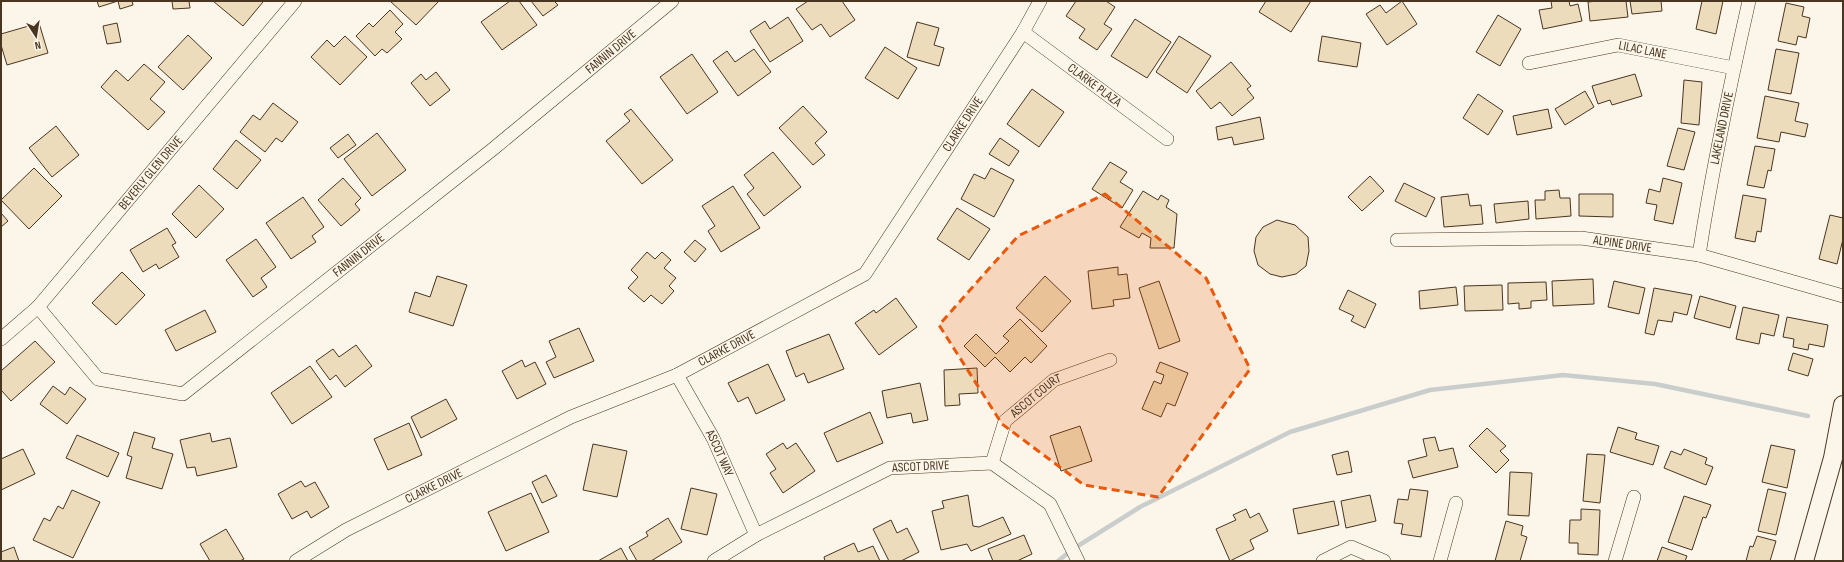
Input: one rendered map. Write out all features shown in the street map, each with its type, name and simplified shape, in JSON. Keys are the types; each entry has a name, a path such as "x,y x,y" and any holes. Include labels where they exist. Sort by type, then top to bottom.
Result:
{"street":[{"name":"BEVERLY GLEN DRIVE","path":"1,339 38,307 295,1"},
{"name":"FANNIN DRIVE","path":"38,307 98,379 183,394 493,149 672,1"},
{"name":"CLARKE DRIVE","path":"296,561 346,530 571,418 677,375 865,274 1023,32 1040,1"},
{"name":"LAKELAND DRIVE","path":"1699,255 1734,68 1749,1"},
{"name":"CLARKE PLAZA","path":"1023,32 1167,139"},
{"name":"LILAC LANE","path":"1529,63 1618,45 1734,68"},
{"name":"ALPINE DRIVE","path":"1397,240 1581,238 1699,255 1843,296"},
{"name":"ASCOT COURT","path":"992,463 1005,421 1054,380 1110,360"},
{"name":"ASCOT WAY","path":"677,375 713,438 756,535"},
{"path":"1804,561 1833,458 1843,405"},
{"name":"ASCOT DRIVE","path":"714,561 756,535 890,468 992,463"},
{"path":"992,463 1050,504 1078,561"},
{"path":"1615,561 1634,497"},
{"path":"1440,561 1456,503"},
{"path":"1323,561 1350,547 1384,561"}],"highlighted area":[{"path":"1105,194 1206,278 1250,369 1158,497 1084,485 1002,424 939,325 1018,236"}],"building":[{"path":"97,1 118,1 99,7"},
{"path":"118,1 132,1 133,5 120,9"},
{"path":"172,1 189,1 190,8 173,9"},
{"path":"213,1 262,1 263,2 243,26"},
{"path":"390,1 439,1 416,25"},
{"path":"510,1 519,1 537,25 502,50 481,22"},
{"path":"531,1 554,1 558,5 543,16"},
{"path":"808,1 842,1 855,20 830,37 821,24 812,30 796,9"},
{"path":"1076,1 1106,1 1115,7 1104,24 1112,29 1097,50 1079,38 1085,29 1066,16"},
{"path":"1266,1 1311,1 1291,32 1259,12"},
{"path":"1402,1 1417,24 1387,45 1366,14 1380,5 1386,13"},
{"path":"1551,1 1569,1 1570,6 1578,4 1582,21 1543,29 1539,10 1552,8"},
{"path":"1626,1 1628,17 1590,21 1588,2"},
{"path":"1630,1 1661,1 1662,11 1632,14"},
{"path":"1702,1 1723,1 1716,34 1696,29"},
{"path":"1786,3 1804,7 1802,16 1810,18 1806,38 1798,36 1796,45 1778,41"},
{"path":"390,10 403,24 395,32 402,39 387,53 382,49 375,56 356,36 369,23 373,27"},
{"path":"1498,15 1521,29 1500,66 1476,52"},
{"path":"788,17 803,41 770,62 750,31 765,21 770,29"},
{"path":"1135,19 1171,42 1147,78 1111,56"},
{"path":"917,22 939,28 934,45 944,48 939,66 907,57"},
{"path":"39,23 48,53 7,65 1,45 1,34"},
{"path":"117,23 121,42 107,44 103,26"},
{"path":"188,35 212,58 183,90 158,67"},
{"path":"345,36 367,57 340,85 311,57 327,40 334,47"},
{"path":"1179,36 1211,56 1187,93 1156,72"},
{"path":"1322,36 1361,43 1357,67 1318,61"},
{"path":"885,47 917,68 898,99 865,78"},
{"path":"754,49 771,72 738,96 713,61 727,51 735,62"},
{"path":"1776,49 1799,53 1791,94 1768,90"},
{"path":"692,54 718,92 687,114 660,77"},
{"path":"1231,62 1251,86 1247,89 1254,98 1232,116 1220,102 1211,109 1196,91"},
{"path":"144,64 165,82 150,99 165,112 148,130 101,87 116,70 128,81"},
{"path":"436,72 450,90 430,106 411,83 421,74 426,80"},
{"path":"1635,74 1642,96 1612,105 1610,100 1598,104 1592,86"},
{"path":"1684,80 1702,82 1699,125 1681,123"},
{"path":"1032,89 1064,112 1039,147 1007,124"},
{"path":"1585,91 1594,107 1565,125 1555,109"},
{"path":"1478,94 1503,111 1488,135 1463,118"},
{"path":"1765,96 1799,103 1795,121 1808,124 1805,137 1781,132 1779,142 1757,138"},
{"path":"273,103 298,122 282,142 276,138 265,152 240,132 253,115 260,120"},
{"path":"803,106 827,132 815,143 825,155 813,165 779,128"},
{"path":"631,109 673,160 642,184 606,141 630,121 624,114"},
{"path":"1548,109 1552,128 1517,135 1513,116"},
{"path":"1260,117 1264,139 1234,145 1232,137 1218,140 1216,127"},
{"path":"56,126 79,155 52,177 29,148"},
{"path":"1678,128 1695,132 1684,170 1667,166"},
{"path":"377,133 406,170 372,196 344,159"},
{"path":"348,134 356,145 338,158 330,148"},
{"path":"1000,138 1019,151 1009,166 989,154"},
{"path":"236,140 261,160 237,189 213,169"},
{"path":"1755,146 1775,149 1771,171 1768,170 1764,188 1747,185"},
{"path":"773,152 801,187 764,216 747,194 754,188 744,175"},
{"path":"1110,162 1127,172 1120,182 1133,190 1122,208 1092,189"},
{"path":"34,168 62,196 29,229 1,200"},
{"path":"991,168 1014,180 994,217 961,199 974,174 985,179"},
{"path":"1370,176 1384,191 1362,211 1348,197"},
{"path":"343,178 361,198 355,204 360,210 341,226 318,200"},
{"path":"1663,178 1682,183 1673,224 1654,220 1657,205 1646,203 1649,189 1660,192"},
{"path":"1404,183 1435,198 1426,217 1395,201"},
{"path":"199,185 224,209 196,238 172,214"},
{"path":"733,186 760,228 721,252 708,231 715,226 702,206"},
{"path":"1559,190 1560,198 1570,198 1571,216 1536,219 1535,200 1545,200 1545,191"},
{"path":"1143,191 1158,200 1161,195 1169,200 1166,207 1177,214 1174,248 1150,248 1151,238 1142,233 1139,238 1120,227"},
{"path":"1468,194 1470,206 1481,205 1483,224 1444,227 1441,197"},
{"path":"1579,194 1613,194 1613,217 1579,216"},
{"path":"1743,195 1766,199 1761,232 1757,231 1755,242 1735,238"},
{"path":"303,197 324,227 312,236 316,242 291,259 266,223"},
{"path":"1528,201 1529,219 1496,223 1494,204"},
{"path":"957,208 990,229 969,260 937,239"},
{"path":"1,213 8,221 1,227"},
{"path":"1830,215 1843,218 1843,239 1837,264 1819,259"},
{"path":"1277,220 1295,225 1308,237 1309,251 1306,266 1296,274 1282,277 1270,274 1258,265 1254,251 1256,237 1263,227"},
{"path":"167,228 176,243 172,245 179,257 159,269 156,264 143,272 130,250"},
{"path":"256,239 276,267 261,278 267,287 253,297 226,260"},
{"path":"695,240 706,249 695,262 684,252"},
{"path":"647,252 655,259 662,252 671,260 664,268 676,278 669,286 674,291 662,304 651,295 644,302 628,288 638,277 631,270"},
{"path":"1118,267 1118,275 1127,274 1130,298 1113,300 1114,306 1092,309 1088,271"},
{"path":"122,272 145,295 116,325 92,303"},
{"path":"437,276 467,285 453,326 409,312 415,292 430,297"},
{"path":"1045,276 1071,301 1042,332 1016,308"},
{"path":"1593,279 1594,304 1553,306 1552,281"},
{"path":"1159,281 1180,341 1159,349 1139,288"},
{"path":"1614,281 1645,288 1639,314 1608,307"},
{"path":"1546,282 1547,300 1531,301 1531,308 1519,309 1519,303 1508,304 1508,283"},
{"path":"1502,285 1503,310 1465,311 1464,286"},
{"path":"1456,287 1458,305 1420,309 1419,291"},
{"path":"1654,288 1692,295 1687,315 1674,312 1672,322 1658,320 1654,335 1645,333"},
{"path":"1348,290 1376,304 1365,328 1351,321 1354,316 1339,309"},
{"path":"1700,296 1736,306 1730,328 1694,318"},
{"path":"896,298 917,327 879,355 855,323 874,310 876,313"},
{"path":"1743,307 1779,315 1774,336 1761,333 1759,344 1736,339"},
{"path":"205,310 216,332 176,351 165,330"},
{"path":"1787,317 1828,325 1824,347 1809,344 1808,350 1793,347 1794,339 1783,337"},
{"path":"1020,319 1047,346 1031,363 1025,357 1010,372 995,357 985,367 964,346 976,334 996,354 1009,341 1003,336"},
{"path":"579,328 594,361 554,378 546,362 556,357 549,341"},
{"path":"829,334 844,369 808,383 804,373 796,377 786,351"},
{"path":"35,341 55,362 11,401 1,390 1,371"},
{"path":"356,345 372,366 345,387 336,375 330,380 316,361 333,349 339,357"},
{"path":"1793,353 1813,359 1808,376 1788,370"},
{"path":"522,360 525,367 535,362 546,384 517,399 502,371"},
{"path":"1160,362 1188,373 1175,406 1167,403 1161,417 1142,409 1154,381 1161,384 1164,375 1156,372"},
{"path":"768,364 785,400 756,414 748,397 738,402 728,383"},
{"path":"310,366 332,397 292,424 271,393"},
{"path":"977,368 978,393 959,394 960,405 945,406 944,370"},
{"path":"920,383 928,420 913,423 911,413 887,418 882,391"},
{"path":"53,386 65,395 70,387 86,399 67,424 40,404"},
{"path":"446,399 457,419 421,438 411,417"},
{"path":"870,412 883,443 837,462 824,433"},
{"path":"409,423 422,455 388,470 374,439"},
{"path":"1080,426 1092,461 1061,471 1050,436"},
{"path":"1618,427 1637,433 1635,439 1659,446 1653,465 1610,452"},
{"path":"1487,428 1506,446 1500,451 1509,460 1496,473 1469,446"},
{"path":"134,432 155,438 152,448 173,454 162,489 126,478 132,457 127,455"},
{"path":"210,433 212,442 230,438 237,467 197,476 195,467 187,468 180,440"},
{"path":"77,435 119,453 108,477 66,458"},
{"path":"1435,437 1439,451 1453,448 1458,467 1413,478 1408,461 1427,456 1423,439"},
{"path":"783,443 787,449 796,443 815,471 783,493 770,473 776,469 766,454"},
{"path":"593,444 627,451 617,497 583,490"},
{"path":"1771,445 1795,450 1787,488 1762,482"},
{"path":"23,449 35,474 1,490 1,459"},
{"path":"1684,449 1707,458 1705,464 1713,467 1706,485 1664,468 1671,451 1681,455"},
{"path":"1348,451 1352,472 1337,475 1332,455"},
{"path":"1587,454 1605,455 1600,503 1583,501"},
{"path":"1510,472 1532,473 1529,516 1508,515"},
{"path":"546,475 557,496 542,503 532,482"},
{"path":"301,481 305,487 315,482 329,507 311,518 307,511 292,519 278,494"},
{"path":"691,488 717,494 707,535 681,529"},
{"path":"1410,489 1428,491 1421,537 1401,534 1403,524 1394,523 1398,499 1408,500"},
{"path":"1768,489 1786,493 1776,535 1758,531"},
{"path":"72,490 100,502 73,558 33,540 44,518 50,521 58,506 63,509"},
{"path":"531,493 549,532 506,551 488,512"},
{"path":"968,495 973,526 979,527 1003,517 1011,534 971,551 967,544 941,550 932,511 944,508 942,501"},
{"path":"1370,495 1376,521 1346,528 1341,501"},
{"path":"1684,496 1711,505 1706,518 1703,517 1692,550 1668,542"},
{"path":"1334,501 1339,525 1298,534 1293,509"},
{"path":"1246,509 1250,518 1259,513 1268,531 1250,540 1254,549 1230,561 1216,529 1236,520 1233,515"},
{"path":"1581,509 1600,510 1598,555 1578,554 1578,543 1569,543 1570,520 1581,520"},
{"path":"668,518 682,542 651,561 637,561 629,547 648,536 646,532"},
{"path":"891,520 897,533 907,528 919,552 901,561 889,561 873,529"},
{"path":"1506,521 1523,526 1521,535 1527,537 1520,561 1495,561"},
{"path":"226,529 244,559 240,561 210,561 200,544"},
{"path":"1024,535 1032,554 1017,561 993,561 988,549"},
{"path":"1757,536 1776,541 1770,561 1746,561 1750,546 1753,547"},
{"path":"854,543 858,552 873,546 880,561 825,561 824,557"},
{"path":"14,547 19,561 1,561 1,552"},
{"path":"1662,547 1687,556 1685,561 1657,561"},
{"path":"621,548 628,561 598,561"}],"waterway":[{"path":"1058,561 1073,549 1140,507 1290,432 1430,390 1563,375 1655,384 1808,416"}]}
